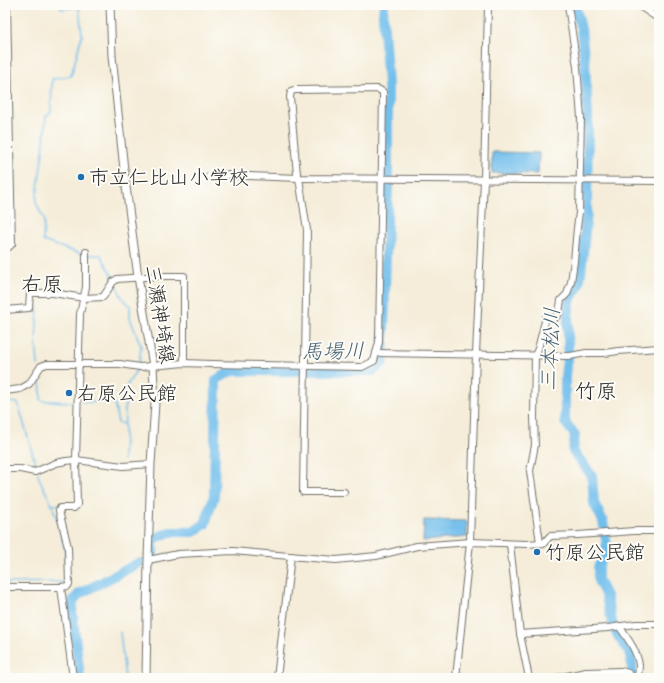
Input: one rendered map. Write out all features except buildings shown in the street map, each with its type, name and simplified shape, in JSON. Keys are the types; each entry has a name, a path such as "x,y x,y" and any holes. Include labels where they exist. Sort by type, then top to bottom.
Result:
{"main road":[{"name":"三瀬神埼線","path":"110,5 112,56 125,179 138,277 153,366 155,403 151,464 146,678"}],"street":[{"path":"456,678 470,542 476,354 484,180 488,5"},
{"path":"540,543 530,471 535,445 535,355 538,349 546,317 555,318 559,313 561,300 567,294 571,282 579,212 581,118 577,67 568,5"},
{"path":"638,5 659,19"},
{"path":"5,247 9,247 12,244 6,9"},
{"path":"5,391 24,387 28,384 41,366 47,364 120,364 137,367 184,363 211,364 305,365 362,366 374,360 379,342 382,178 383,92 378,89 295,90 291,91 290,97 296,174 299,178 308,230 305,365 303,492 344,492"},
{"path":"209,176 659,181"},
{"path":"5,587 61,587 68,586 69,584 68,547 59,511 60,508 74,508 77,505 76,460 80,314 86,287 86,252"},
{"path":"5,310 29,308 30,293 53,293 84,298 103,297 113,282 117,279 184,276 184,363"},
{"path":"376,353 570,356 586,353 605,353 659,348"},
{"path":"5,469 38,471 66,461 76,460 123,466 151,464"},
{"path":"148,560 178,554 233,551 336,560 376,556 417,546 470,542 543,544 550,536 610,532 659,531"},
{"path":"510,544 520,634 530,678"},
{"path":"277,678 291,556"},
{"path":"61,587 73,678"},
{"path":"520,634 608,628 636,624 659,624"},
{"path":"619,626 635,652 639,664 638,678"},
{"path":"557,678 586,672 621,671 628,672 627,678"}],"water":[{"path":"492,152 539,153 538,174 492,173"},
{"path":"424,520 467,521 467,537 423,541"}],"waterway":[{"path":"60,5 61,9 79,7 82,35 71,76 52,79 51,112 46,116 44,144 36,203 44,219 43,241 84,255"},
{"name":"馬場川","path":"153,555 153,539 170,532 193,532 205,524 214,496 216,380 232,371 373,371 383,362 388,184 388,85 383,15 384,5"},
{"name":"三本松川","path":"575,5 581,29 585,64 588,118 587,210 581,274 578,287 569,304 568,351 565,376 565,422 575,435 573,451 592,476 594,503 603,521 607,546 598,568 598,580 606,596 613,626 629,651 632,665 632,678"},
{"path":"88,255 101,255 114,279"},
{"path":"116,282 121,296 130,306 130,318 141,346 139,365"},
{"path":"38,308 36,341 38,365"},
{"path":"123,460 126,387 137,369"},
{"path":"40,374 41,400 75,402"},
{"path":"5,402 18,403 37,469"},
{"path":"81,402 114,402 118,423 124,424"},
{"path":"5,583 66,582 65,550 58,522 38,473"},
{"path":"53,505 74,503"},
{"name":"馬場川","path":"80,678 72,611 73,601 79,594 139,563"},
{"path":"120,632 125,678"}],"place":[{"name":"市立仁比山小学校","path":"81,177"},
{"name":"右原公民館","path":"69,393"},
{"name":"竹原公民館","path":"537,552"}],"district":[{"name":"右原","path":"42,284"},
{"name":"竹原","path":"596,391"}]}
